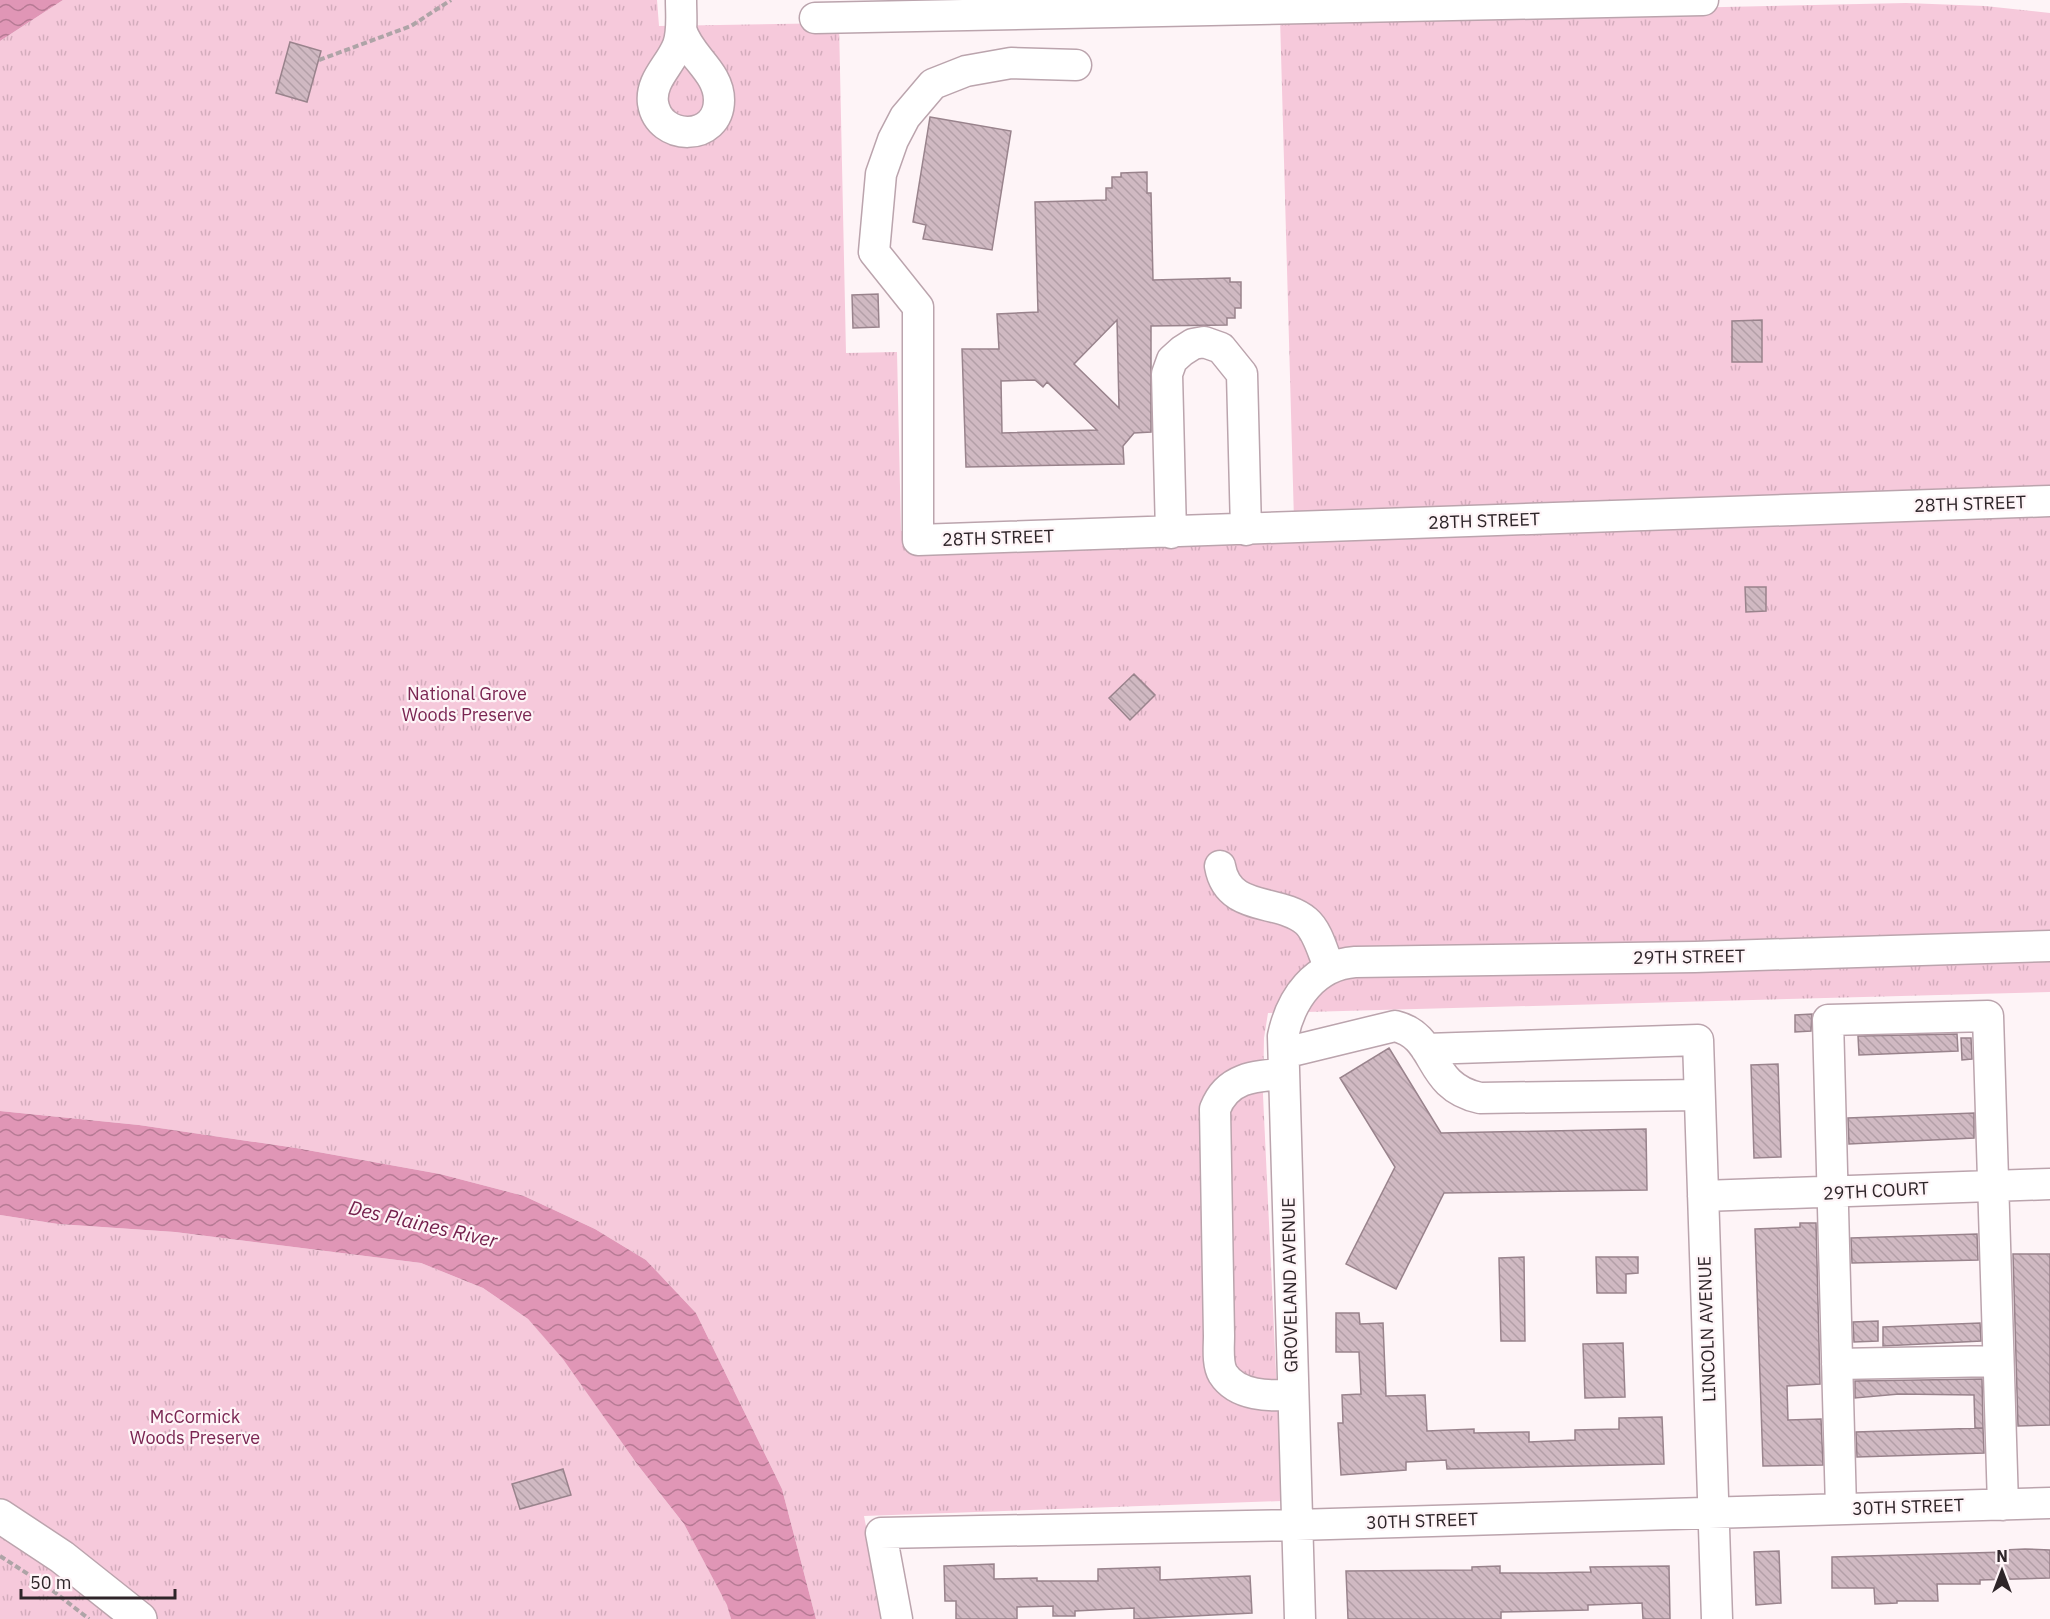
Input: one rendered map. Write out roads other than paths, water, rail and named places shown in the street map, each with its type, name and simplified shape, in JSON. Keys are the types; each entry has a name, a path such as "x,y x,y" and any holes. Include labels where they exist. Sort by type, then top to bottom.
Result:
{"main road":[{"path":"0,1516 62,1557 140,1619"}],"street":[{"path":"815,18 1703,0"},
{"name":"28TH STREET","path":"1076,65 1011,63 966,71 933,84 905,117 884,166 874,252 918,307 918,540 2050,501"},
{"path":"1171,533 1167,374 1172,360 1193,344 1204,342 1221,348 1242,374 1246,530"},
{"path":"1220,866 1225,884 1237,894 1271,908 1297,915 1309,923 1329,967"},
{"name":"29TH STREET","path":"1329,967 1341,963 1378,961 1695,957 2050,946"},
{"name":"GROVELAND AVENUE","path":"1300,1619 1283,1036 1292,1007 1313,979 1329,967"},
{"path":"1841,1509 1828,1020 1988,1016 1991,1185 2002,1504"},
{"path":"1293,1394 1277,1396 1239,1388 1223,1374 1219,1345 1215,1109 1220,1096 1230,1085 1395,1026 1409,1030 1426,1049 1448,1085 1463,1095 1480,1098 1699,1095"},
{"name":"LINCOLN AVENUE","path":"1426,1049 1698,1040 1717,1619"},
{"name":"29TH COURT","path":"1703,1196 2050,1184"},
{"path":"1837,1364 1998,1360"},
{"name":"30TH STREET","path":"897,1619 881,1533 1296,1525 2050,1503"}],"water":[{"path":"0,0 63,0 0,41"},
{"name":"Des Plaines River","path":"0,1111 139,1125 296,1148 440,1174 524,1196 595,1229 646,1260 696,1313 782,1489 816,1619 731,1619 727,1605 684,1524 637,1464 563,1359 528,1319 483,1288 421,1263 175,1232 58,1224 0,1215"}],"park label":[{"name":"National Grove Woods Preserve","path":"467,704"},
{"name":"McCormick Woods Preserve","path":"195,1427"}]}
